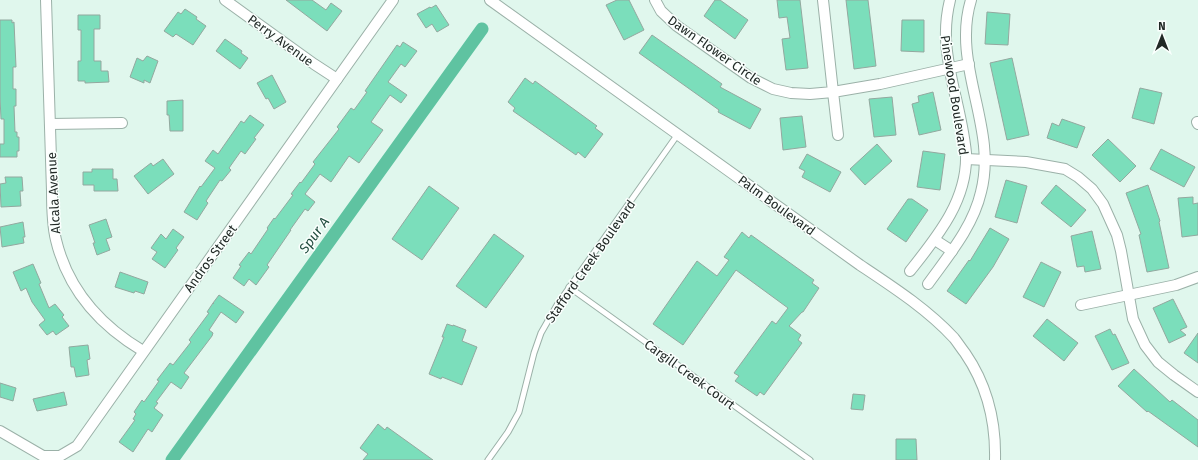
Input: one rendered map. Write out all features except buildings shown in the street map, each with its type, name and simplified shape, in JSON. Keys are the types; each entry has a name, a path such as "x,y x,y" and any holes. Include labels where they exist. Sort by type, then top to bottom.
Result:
{"street":[{"name":"Alcala Avenue","path":"46,0 53,223 56,240 61,256 78,293 87,305 106,324 131,344 143,351"},
{"name":"Perry Avenue","path":"225,0 337,79"},
{"name":"Andros Street","path":"0,431 43,456 60,456 77,446 393,0"},
{"name":"Palm Boulevard","path":"490,0 915,303 955,339 972,364 985,391 993,420 995,440 994,460"},
{"name":"Dawn Flower Circle","path":"655,0 660,11 677,26 751,78 774,89 791,93 810,94 833,92 880,84 969,64"},
{"path":"823,0 838,135"},
{"name":"Pinewood Boulevard","path":"910,271 935,240 954,208 961,188 966,159 964,136 949,68 946,44 945,30 950,0"},
{"name":"Pinewood Boulevard","path":"928,284 952,251 968,225 976,209 984,178 986,160 984,137 966,47 967,19 971,0"},
{"path":"50,124 122,123"},
{"path":"966,159 1026,162 1065,169 1092,188 1103,204 1117,235 1133,319 1145,345 1158,362 1198,392"},
{"path":"935,240 952,251"},
{"path":"1081,305 1176,284 1198,277"}],"lane":[{"name":"Stafford Creek Boulevard","path":"488,460 508,432 519,412 534,353 541,333 557,305 678,134"},
{"name":"Cargill Creek Court","path":"570,287 810,460"}],"waterway":[{"name":"Spur A","path":"172,460 482,29"}]}
